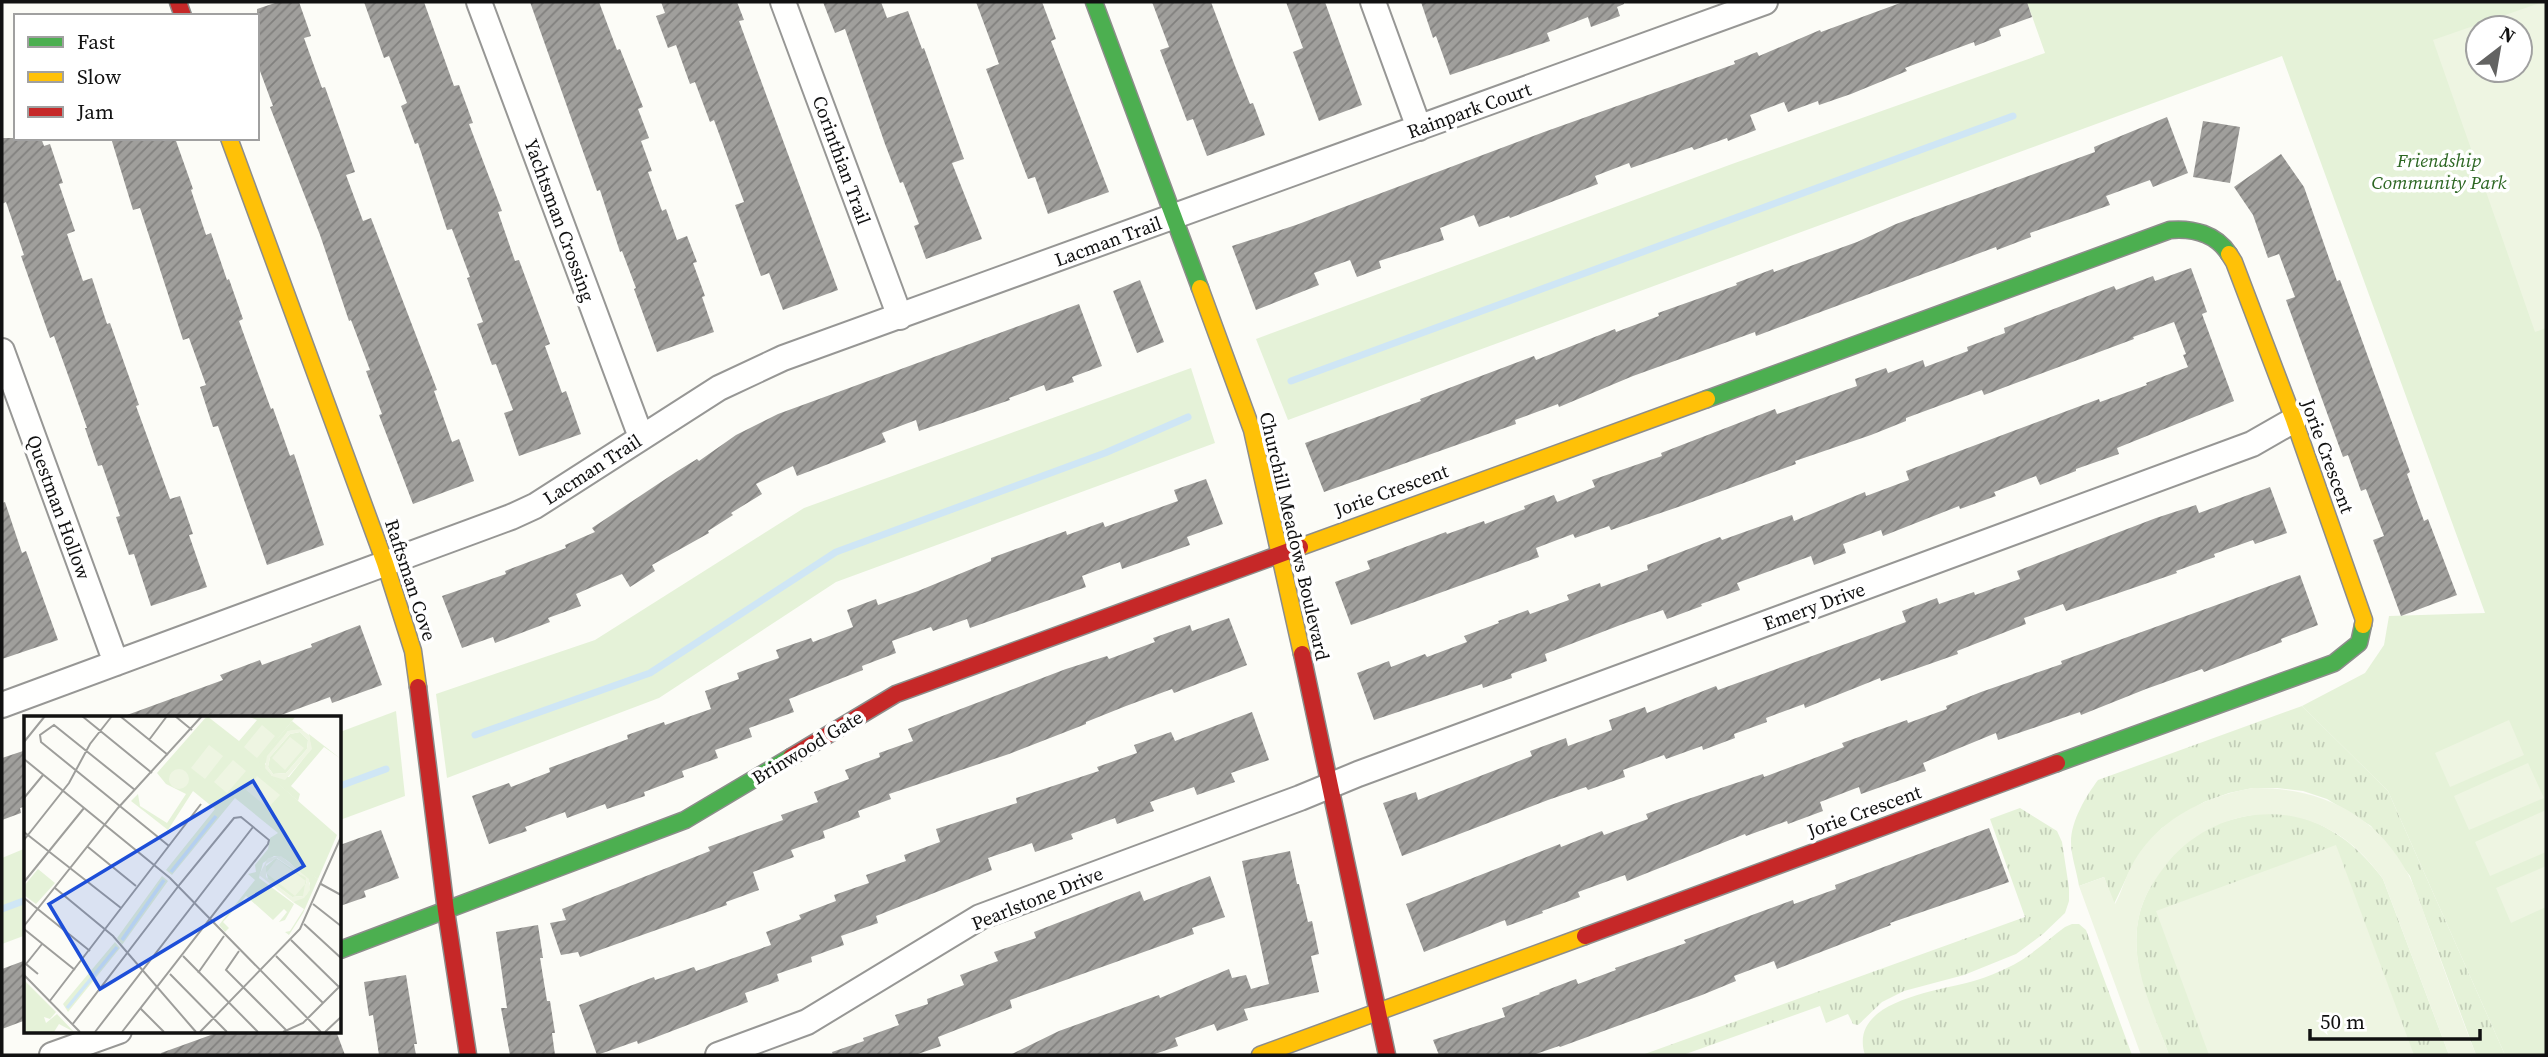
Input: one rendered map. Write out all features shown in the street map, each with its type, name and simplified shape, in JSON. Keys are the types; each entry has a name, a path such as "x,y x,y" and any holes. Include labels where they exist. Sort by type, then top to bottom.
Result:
{"street":[{"name":"Yachtsman Crossing","path":"479,2 641,437"},
{"name":"Corinthian Trail","path":"783,2 900,317"},
{"name":"Churchill Meadows Boulevard","path":"1094,2 1252,430 1387,1055"},
{"path":"1373,2 1419,128"},
{"name":"Rainpark Court","path":"1173,217 1765,2"},
{"name":"Raftsman Cove","path":"230,140 385,563 413,651 446,911 468,1055"},
{"name":"Lacman Trail","path":"2,705 511,517 535,506 719,388 745,375 783,358 1173,217"},
{"name":"Jorie Crescent","path":"1260,1055 2334,663 2359,643 2364,620 2294,420 2234,262 2221,242 2189,228 2170,230 1279,553"},
{"name":"Questman Hollow","path":"2,351 116,663"},
{"name":"Emery Drive","path":"1331,786 2252,444 2294,420"},
{"name":"Brinwood Gate","path":"341,950 685,820 896,694 1279,553"},
{"name":"Pearlstone Drive","path":"718,1055 807,1022 980,917 1331,786"},
{"path":"52,1055 116,1032"}],"green space":[{"name":"Friendship Community Park","path":"2027,2 2546,2 2546,1055 2505,1055 2388,791 2302,706 2365,673 2384,645 2389,616 2485,613 2282,56 1288,420 1256,339 1732,164 2045,53"},
{"path":"2546,2 2546,328 2535,332 2433,40 2464,29 2464,84 2534,84 2534,14 2508,14"},
{"path":"1191,368 1215,443 836,582 659,698 447,778 436,694 595,640 804,508"},
{"path":"2302,706 2388,791 2505,1055 2476,1055 2410,876 2371,826 2327,799 2303,791 2277,788 2253,788 2229,793 2204,802 2162,828 2131,868 2114,904 2104,877 2079,886 2072,853 2072,834 2080,809 2098,780"},
{"path":"396,711 405,796 341,820 341,732"},
{"path":"2509,720 2524,755 2450,787 2435,753"},
{"path":"2528,763 2544,798 2469,830 2454,796"},
{"path":"2253,788 2301,792 2323,799 2362,820 2380,835 2395,853 2415,890 2476,1055 2449,1055 2383,879 2371,864 2352,844 2328,829 2286,815 2264,814 2222,823 2185,845 2169,861 2147,894 2139,917 2137,952 2144,988 2169,1055 2141,1055 2079,886 2104,877 2115,904 2140,852 2166,825 2198,805"},
{"path":"2020,808 2057,831 2062,842 2069,901 2065,913 2016,954 1964,975 1904,991 1882,1002 1858,1025 1853,1024 1848,1014 1826,1023 1820,1006 1683,1055 1642,1055 2025,917 1990,819"},
{"path":"2546,810 2546,852 2490,876 2475,842"},
{"path":"2257,814 2304,818 2330,830 2354,847 2383,879 2449,1055 2169,1055 2139,969 2136,936 2143,903 2164,866 2195,836 2218,824"},
{"path":"2336,845 2414,1055 2209,1055 2156,911"},
{"path":"24,849 24,936 2,944 2,858"},
{"path":"2546,866 2546,907 2511,923 2496,888"},
{"path":"2072,924 2079,924 2086,930 2132,1055 1865,1055 1863,1036 1870,1021 1883,1010 1921,994 1977,980 2007,968"}],"building":[{"path":"278,2 299,2 311,36 304,38 322,88 325,87 355,172 346,175 363,221 371,218 437,390 434,391 452,442 459,439 474,481 413,504 379,415 382,414 366,371 370,370 351,320 349,321 320,235 270,107 273,106 259,68 257,9"},
{"path":"364,2 424,2 454,86 459,85 473,123 469,124 502,211 498,212 515,261 519,260 550,344 545,346 562,393 566,391 581,434 519,456 504,413 513,410 477,324 483,322 467,278 470,277 452,229 447,230 418,143 415,144 401,106 407,103 389,56 384,58"},
{"path":"530,2 599,2 643,107 638,109 649,138 641,141 652,171 648,172 662,211 666,209 677,240 687,236 697,262 693,263 714,332 657,352"},
{"path":"661,2 737,2 744,20 739,21 838,290 783,310 769,273 761,276 735,205 744,202 714,120 710,122 695,82 690,84 676,45 668,48 656,16 665,13"},
{"path":"823,2 881,2 887,18 908,11 964,159 952,163 982,239 926,259 914,226 919,224 885,144 845,29 835,33"},
{"path":"976,2 1042,2 1056,39 1051,41 1109,192 1048,214 1035,177 1028,179 986,69 999,64"},
{"path":"1152,2 1211,2 1250,104 1253,103 1265,135 1207,156 1193,119 1187,121 1160,50 1169,47"},
{"path":"1286,2 1325,2 1362,105 1319,121 1293,52 1303,48"},
{"path":"1421,2 1624,4 1617,7 1620,16 1591,27 1588,17 1547,33 1550,41 1450,75 1436,36 1433,38"},
{"path":"1903,2 2027,2 2032,17 1999,29 2001,36 1975,46 1974,42 1905,68 1907,71 1851,94 1819,105 1818,101 1788,112 1784,102 1750,115 1756,130 1728,141 1727,138 1694,150 1692,147 1631,168 1629,163 1595,176 1598,184 1510,218 1509,216 1479,227 1474,215 1440,228 1444,240 1379,261 1381,268 1357,277 1350,260 1314,273 1319,285 1256,310 1232,246 1735,64 1734,61 1757,52 1759,56 1820,30 1821,32"},
{"path":"2167,117 2188,173 2153,187 2150,180 2106,196 2110,205 2030,233 2031,237 1997,250 1996,247 1756,336 1755,332 1633,376 1559,407 1558,404 1515,420 1516,424 1324,492 1305,443 1534,356 1536,360 1615,329 1616,332 1773,269 1774,272 1857,242 1896,224 2095,152 2094,147"},
{"path":"2203,121 2240,127 2230,183 2193,177"},
{"path":"2,138 42,140 44,146 50,144 63,183 59,184 75,231 67,234 83,281 92,278 170,499 180,496 193,534 189,535 207,587 151,606 134,554 129,555 116,517 120,516 102,465 98,466 54,336 50,338 21,256 24,255 6,202 2,204"},
{"path":"112,140 176,140 206,235 211,233 227,280 229,279 243,319 239,321 290,456 294,454 324,545 267,565 218,426 213,427 200,387 206,385 189,338 183,340 140,208 133,210"},
{"path":"2281,154 2304,187 2410,472 2407,474 2424,521 2428,519 2457,595 2401,616 2373,540 2384,536 2366,489 2361,491 2348,455 2343,457 2286,300 2295,297 2279,254 2268,258 2253,215 2234,187"},
{"path":"2191,268 2207,312 2202,314 2234,401 2117,448 2119,454 2040,485 2036,476 1994,492 1996,496 1960,509 1959,506 1883,536 1881,530 1843,544 1846,553 1814,565 1811,556 1737,583 1740,590 1667,619 1663,610 1545,654 1547,661 1511,674 1512,678 1483,688 1482,684 1374,720 1357,673 1389,661 1391,667 1425,654 1427,657 1467,642 1464,636 1499,623 1498,621 1528,610 1530,614 1569,600 1567,595 1600,583 1601,587 1648,570 1647,565 1720,537 1722,540 1792,515 1794,521 1865,492 1866,496 1909,480 1906,471 2099,399 2100,402 2147,385 2146,383 2188,367 2183,355 2186,354 2174,322 1984,395 1982,390 1906,418 1906,421 1871,435 1795,461 1796,464 1681,506 1611,530 1609,526 1575,538 1573,534 1536,548 1539,557 1351,625 1335,582 1370,569 1367,561 1446,532 1447,534 1484,521 1485,524 1554,495 1557,502 1595,487 1592,480 1662,456 1661,453 1775,409 1777,414 1857,386 1855,379 1886,368 1888,373 1923,360 1925,367 2005,333 2004,328 2114,286 2116,290 2153,276 2155,281"},
{"path":"1140,280 1164,342 1137,353 1113,291"},
{"path":"1079,304 1102,366 1072,377 1074,382 1046,391 1044,385 1009,398 1010,400 919,431 916,420 882,433 886,442 797,476 793,466 756,484 762,494 731,513 733,515 708,531 709,533 652,565 655,571 630,587 622,574 576,594 581,606 548,618 550,622 495,643 493,637 462,648 442,596 506,574 505,571 566,548 565,545 595,532 592,528 676,472 697,459 699,461 736,435 778,414"},
{"path":"1206,479 1223,524 1187,537 1190,545 1122,569 1120,562 1082,576 1086,587 970,628 967,619 933,631 931,627 892,641 896,653 862,666 863,670 789,699 794,712 749,728 752,737 715,750 718,758 682,771 684,777 644,792 645,796 607,809 605,804 567,818 565,812 525,827 527,831 489,844 472,796 509,783 511,787 550,772 549,768 628,739 627,735 711,709 705,691 739,679 737,673 779,658 776,650 811,638 813,642 853,627 847,610 876,599 878,605 918,591 991,561 991,558 1066,531 1067,535 1103,522 1105,527 1178,501 1174,490"},
{"path":"2270,487 2287,533 2255,544 2253,540 2214,554 2215,557 2176,571 2177,573 2066,611 2063,604 2024,618 2026,624 1957,651 1958,654 1881,681 1880,678 1805,708 1804,704 1766,718 1767,722 1734,734 1735,738 1703,750 1702,746 1666,759 1664,755 1623,770 1625,777 1548,800 1402,856 1383,803 1416,792 1418,800 1532,756 1530,751 1566,738 1568,746 1612,730 1609,720 1645,707 1647,713 1716,686 1718,690 1906,622 1902,611 1937,598 1939,604 1974,592 1975,595 2020,579 2017,571 2156,518 2196,505 2199,513"},
{"path":"5,502 22,553 26,551 58,640 2,659 2,503"},
{"path":"2300,575 2318,625 2281,639 2282,642 2204,672 2202,669 2146,689 2081,715 2080,712 1998,740 1996,733 1923,763 1926,771 1861,794 1859,787 1820,802 1823,811 1788,824 1787,821 1746,836 1745,834 1627,881 1625,875 1578,892 1580,897 1542,911 1543,913 1507,926 1505,920 1424,952 1406,904 1560,844 1561,847 1602,831 1604,835 1648,819 1646,814 1763,774 1764,777 1844,747 1842,743 1947,709 1946,706 1981,692 2062,664 2061,661"},
{"path":"1229,618 1247,665 1174,693 1172,689 1126,706 1009,754 889,794 891,799 858,811 860,817 823,831 825,838 791,850 794,857 753,872 759,890 726,902 727,905 580,957 578,952 561,955 550,923 566,920 562,909 710,851 708,847 783,820 781,815 818,802 814,792 849,779 845,770 880,757 879,753 913,741 908,729 1066,669 1107,656 1109,659 1155,642 1153,638 1190,625 1192,631"},
{"path":"360,625 382,685 332,703 330,697 278,716 127,716 223,680 220,675 260,660 262,665 312,647 311,644"},
{"path":"1252,712 1269,760 1231,773 1235,782 1197,795 1194,787 1150,802 1154,811 1117,824 1115,818 1071,834 1073,839 1035,852 1032,843 988,858 992,870 876,916 878,923 841,936 844,945 811,957 812,962 777,974 779,981 745,993 748,1002 638,1044 637,1041 597,1055 579,1005 654,977 655,980 694,967 696,971 771,945 766,932 801,919 799,915 836,901 834,895 869,883 866,875 906,861 904,855 940,842 936,829 1017,803 1016,798 1099,771 1097,767 1137,753 1134,745 1171,732 1175,741"},
{"path":"24,751 24,807 20,808 21,813 2,820 2,758"},
{"path":"1989,828 2009,882 1890,923 1891,925 1777,969 1774,961 1734,976 1736,981 1702,995 1533,1055 1439,1055 1433,1040 1505,1017 1502,1008 1539,993 1576,979 1578,984 1686,943 1684,940 1793,900 1794,904 1836,889 1835,885"},
{"path":"381,830 399,878 364,891 366,897 341,906 341,845"},
{"path":"1290,851 1308,922 1312,921 1319,954 1311,956 1319,992 1244,1009 1248,1020 1217,1031 1214,1024 1175,1038 1178,1046 1152,1055 1010,1055 1059,1031 1159,995 1160,998 1229,969 1232,978 1246,975 1251,989 1269,984 1242,861"},
{"path":"1210,876 1225,917 1192,928 1194,934 1010,1000 1012,1008 938,1037 941,1046 915,1055 833,1055 832,1052 899,1025 895,1015 928,1004 927,999 964,985 960,975 998,961 994,952 1036,938 1034,932 1140,891 1144,901"},
{"path":"538,925 543,958 540,958 555,1033 552,1033 555,1055 510,1055 501,1008 507,1008 496,932"},
{"path":"24,961 24,1021 2,1029 2,969"},
{"path":"406,975 417,1044 414,1044 416,1055 379,1055 373,1015 369,1016 364,982"},
{"path":"219,1032 336,1032 345,1055 162,1055 161,1053"}],"waterway":[{"path":"1291,381 2013,116"},
{"path":"475,735 650,673 836,552 1105,453 1188,417"},
{"path":"341,786 386,769"},
{"path":"2,909 24,901"}],"traffic: fast":[{"path":"1094,2 1200,288"},
{"path":"1707,399 2170,230 2187,230 2211,237 2229,254"},
{"path":"2057,763 2334,663 2359,643 2363,625"},
{"path":"341,950 685,820 791,757"}],"traffic: slow":[{"path":"230,140 385,563 413,651 418,687"},
{"path":"2229,254 2294,420 2364,620 2363,625"},
{"path":"1200,288 1252,430 1302,654"},
{"path":"1300,547 1707,399"},
{"path":"1260,1055 1585,936"}],"traffic: jam":[{"path":"178,2 182,14"},
{"path":"791,757 896,694 1300,547"},
{"path":"1302,654 1387,1055"},
{"path":"418,687 446,911 468,1055"},
{"path":"1585,936 2057,763"}]}
